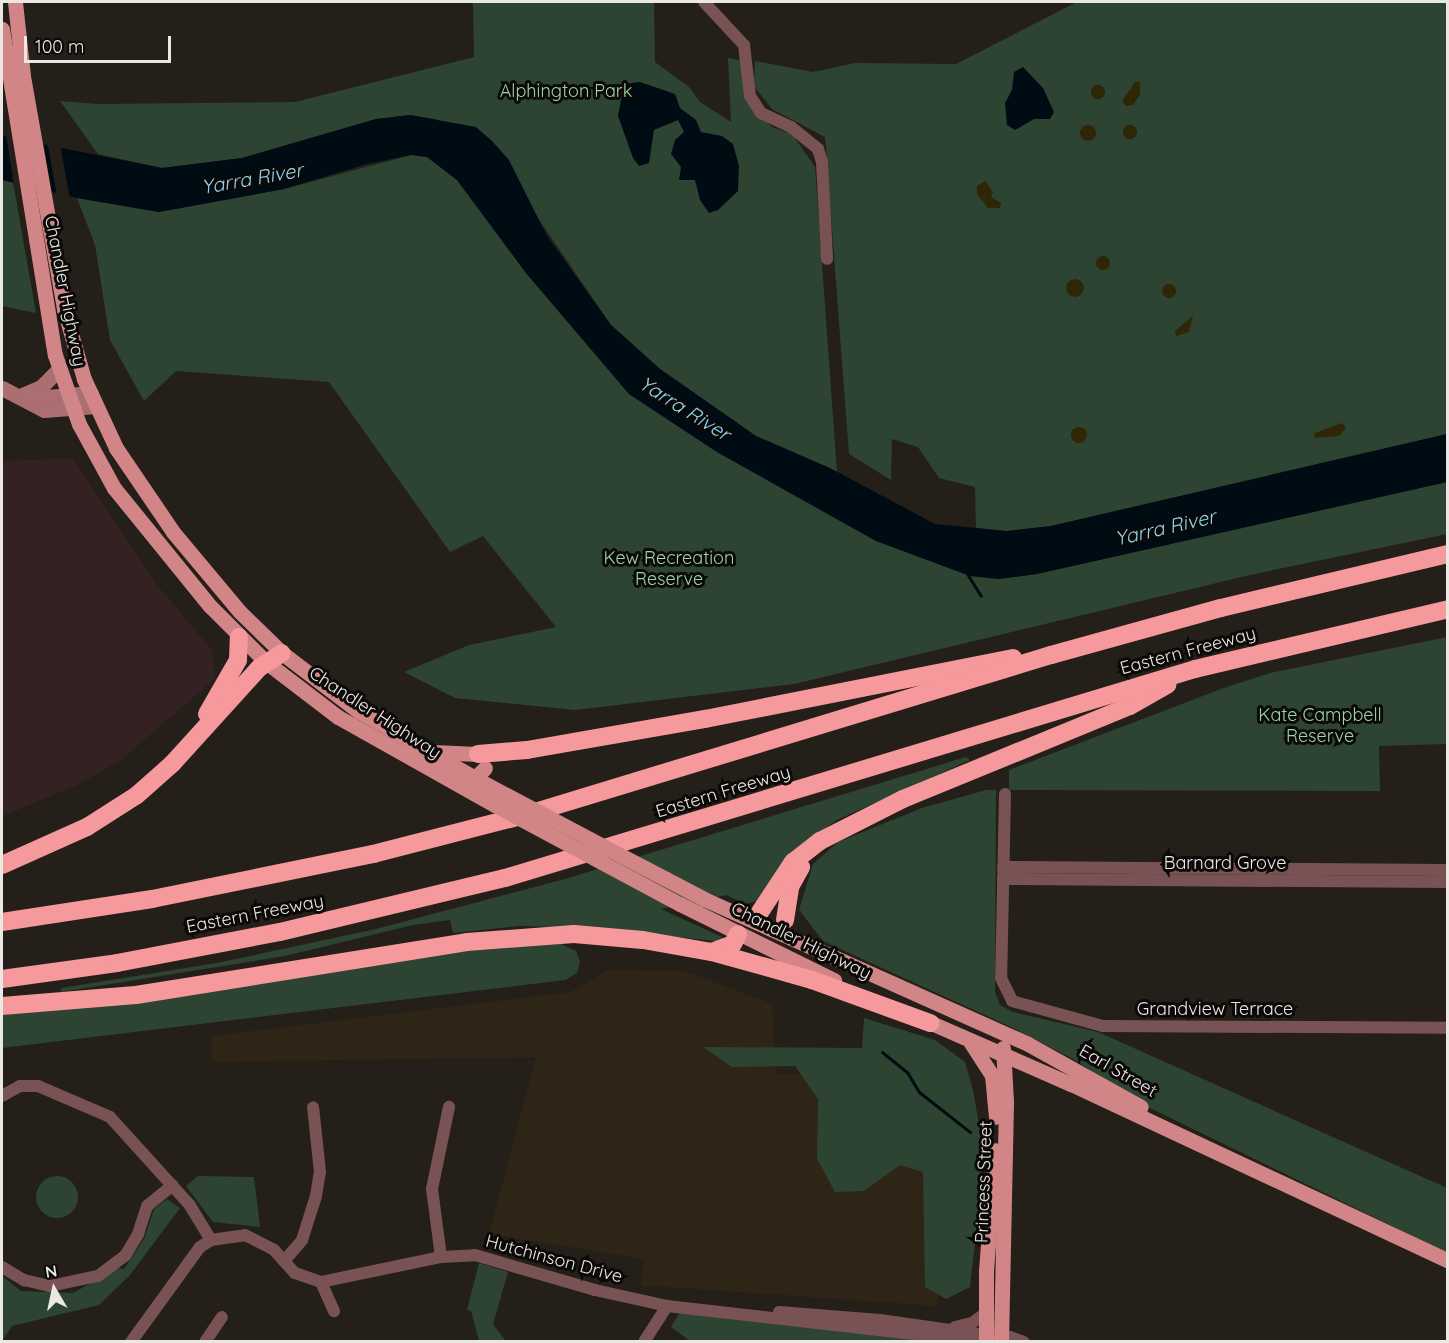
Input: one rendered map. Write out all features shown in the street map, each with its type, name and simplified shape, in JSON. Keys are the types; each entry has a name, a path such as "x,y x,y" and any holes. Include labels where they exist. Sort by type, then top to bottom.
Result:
{"highway":[{"name":"Eastern Freeway","path":"2,922 174,895 373,854 525,815 1051,655 1221,608 1448,554"},
{"name":"Eastern Freeway","path":"2,979 117,963 280,932 505,878 1195,669 1448,609"},
{"path":"194,740 238,660 239,637"},
{"path":"479,773 527,750 705,719 988,660 1051,655"},
{"path":"2,865 113,812 161,774 274,657"},
{"path":"756,917 793,862 838,830 981,765 1131,706 1195,669"},
{"path":"787,929 790,886 797,873 838,830"},
{"path":"712,952 733,944 738,934"},
{"path":"2,1006 136,995 512,937 613,937 712,952 812,980 930,1023"}],"main road":[{"name":"Chandler Highway","path":"15,2 23,76 68,328 93,400 134,477 173,532 302,691 380,743 455,786 680,904 738,934 930,1023 1005,1055"},
{"name":"Chandler Highway","path":"2,29 7,73 49,325 59,369 71,403 122,500 239,637 319,682 396,733 430,752 479,773 704,899 787,929 990,1028"},
{"path":"19,398 41,387 59,369"},
{"path":"2,388 44,410 93,400"},
{"path":"430,752 479,773 495,805"},
{"path":"738,934 756,917"},
{"path":"990,1028 1005,1055"},
{"name":"Earl Street","path":"990,1028 1068,1064 1224,1155"},
{"name":"Princess Street","path":"964,1038 988,1065 996,1102 986,1313 991,1339"},
{"name":"Earl Street","path":"1005,1055 1448,1261"},
{"name":"Princess Street","path":"991,1339 1005,1055"}],"street":[{"path":"704,2 744,45 750,96 761,113 790,127 818,149 827,259"},
{"path":"1003,873 1005,794"},
{"name":"Barnard Grove","path":"1003,873 1448,870"},
{"name":"Barnard Grove","path":"1003,873 1448,882"},
{"name":"Grandview Terrace","path":"1003,873 1002,978 1005,994 1012,1001 1103,1026 1448,1028"},
{"path":"2,1096 13,1089 32,1085 103,1112 173,1185 211,1240"},
{"path":"284,1261 302,1240 316,1196 320,1172 313,1107"},
{"path":"441,1257 432,1189 449,1107"},
{"path":"2,1267 24,1280 50,1286 98,1276 124,1256 138,1234 147,1206 173,1185"},
{"path":"131,1341 189,1260 211,1240 246,1235 260,1240 295,1272 321,1282 334,1311"},
{"name":"Hutchinson Drive","path":"321,1282 441,1257 475,1255 595,1290 667,1306 747,1313 834,1314 947,1336 1024,1341"},
{"path":"644,1341 667,1306"},
{"name":"Hutchinson Drive","path":"947,1336 986,1313"},
{"path":"205,1341 223,1317"}],"shaded area":[{"path":"72,458 158,586 213,651 215,679 121,760 78,785 2,816 2,461"},
{"path":"608,970 685,971 772,1004 776,1073 946,1083 938,1306 641,1285 644,1259 489,1234 536,1057 211,1062 212,1036 571,992"}],"green space":[{"name":"Alphington Park","path":"473,2 654,2 655,62 689,87 700,102 731,122 728,58 740,60 757,114 774,128 792,134 815,167 837,472 756,436 660,369 611,325 527,202 435,119 410,115 376,119 242,158 162,168 98,154 60,101 97,104 295,102 474,57"},
{"path":"1077,2 1447,2 1447,434 1051,526 1007,531 976,528 975,487 939,478 918,447 892,439 891,480 849,454 825,137 772,109 754,86 755,61 813,72 855,63 956,64"},
{"name":"Kew Recreation Reserve","path":"411,155 427,157 457,180 526,273 629,394 717,452 876,541 998,579 1037,574 1447,482 1447,534 1250,575 794,684 575,710 455,698 404,672 469,645 556,627 483,536 450,552 329,382 176,371 144,401 110,340 95,245 77,198 159,212 284,189"},
{"path":"2,180 13,182 36,313 2,306"},
{"name":"Kate Campbell Reserve","path":"1447,637 1447,744 1379,746 1380,791 1009,790 1009,770 1221,689 1270,673"},
{"path":"966,757 970,760 837,820 791,852 757,901 745,904 726,895 661,909 722,937 722,942 600,928 519,926 453,933 450,920 413,925 285,956 61,992 61,988 217,963 376,929 565,879"},
{"path":"986,790 996,790 995,992 1000,1005 1013,1012 1098,1032 1447,1188 1447,1253 1150,1108 1073,1059 1011,1027 823,941 799,910 813,864 838,842 922,808"},
{"path":"561,944 576,951 580,962 577,973 565,980 2,1048 2,1015 173,998 442,953"},
{"path":"864,1018 935,1040 965,1062 980,1130 981,1191 970,1287 946,1299 925,1287 923,1172 900,1165 864,1191 835,1192 817,1159 818,1099 795,1066 732,1067 703,1047 862,1048"},
{"path":"57,1176 72,1182 78,1197 72,1212 57,1218 42,1212 36,1197 42,1182"},
{"path":"198,1176 254,1177 260,1227 213,1222 186,1186"},
{"path":"167,1199 180,1208 130,1275 99,1305 12,1326 2,1341 2,1276 21,1291 73,1293 118,1268 124,1269 144,1239 154,1209"},
{"path":"479,1263 508,1272 493,1324 506,1341 479,1341 471,1311 467,1310"},
{"path":"680,1312 938,1341 690,1341 671,1327"}],"sand":[{"path":"1135,82 1140,82 1140,94 1133,105 1126,106 1122,101"},
{"path":"1095,85 1101,85 1105,92 1101,99 1095,99 1091,95 1091,89"},
{"path":"1088,125 1096,133 1088,141 1080,133"},
{"path":"1127,125 1133,125 1137,132 1133,139 1127,139 1123,135 1123,129"},
{"path":"985,181 993,192 991,197 1001,203 1000,208 988,208 977,194 977,186"},
{"path":"1100,256 1106,256 1110,263 1106,270 1100,270 1096,266 1096,260"},
{"path":"1075,279 1081,282 1084,288 1081,294 1075,297 1069,294 1066,288 1069,282"},
{"path":"1166,284 1172,284 1176,291 1172,298 1166,298 1162,294 1162,288"},
{"path":"1193,316 1189,332 1176,336 1175,331"},
{"path":"1342,423 1346,428 1339,436 1314,438 1315,433"},
{"path":"1076,427 1082,427 1087,435 1085,441 1076,443 1071,438 1071,432"}],"water":[{"path":"1023,67 1043,88 1054,112 1050,119 1034,119 1015,130 1007,125 1005,103 1012,90 1014,72"},
{"path":"640,82 675,94 680,108 696,120 701,132 722,136 733,144 739,166 738,191 718,210 709,213 700,200 695,180 679,180 681,167 671,154 675,140 684,132 678,120 654,130 649,163 639,166 633,158 618,116 624,84"},
{"name":"Yarra River","path":"410,115 476,127 492,141 509,160 547,236 611,325 660,369 756,436 830,468 935,524 1007,531 1051,526 1447,434 1447,482 1037,574 998,579 970,576 876,541 717,452 629,394 526,273 457,180 427,157 411,155 367,164 284,189 159,212 77,198 2,180 2,136 162,168 242,158 376,119"}],"pier":[{"path":"6,134 43,139 52,195 14,186"},
{"path":"47,140 60,143 70,200 57,196"}],"waterway":[{"path":"966,572 981,596"},
{"path":"882,1052 907,1072 919,1092 970,1132"}]}
